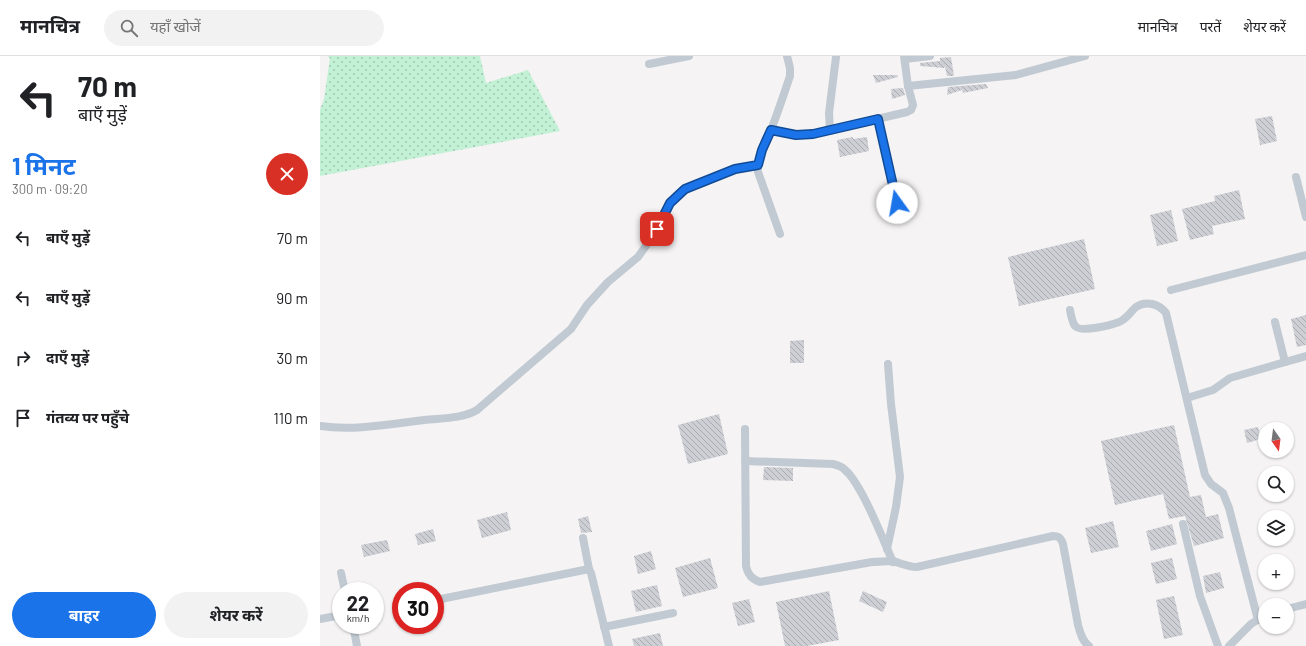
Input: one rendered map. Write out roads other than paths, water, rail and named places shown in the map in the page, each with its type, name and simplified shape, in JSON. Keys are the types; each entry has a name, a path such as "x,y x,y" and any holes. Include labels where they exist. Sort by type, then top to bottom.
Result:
{"street":[{"path":"649,64 689,56"},
{"path":"780,234 758,172 758,165 762,150 771,130 790,76 787,56"},
{"path":"771,130 796,135 813,134 911,110 913,104 908,86 905,58 930,56"},
{"path":"908,86 1016,75 1079,59 1085,56"},
{"path":"830,130 829,113 836,57"},
{"path":"878,119 897,203"},
{"path":"320,426 337,428 377,425 461,416 477,410 571,329 584,310 608,282 638,257 650,240 668,206 676,196 689,187 725,173 758,165"},
{"path":"1296,176 1304,203 1306,217"},
{"path":"1171,290 1306,256"},
{"path":"1070,310 1074,324 1076,327 1082,329 1119,322 1124,320 1140,305 1147,303 1155,304 1162,308 1168,317 1205,475 1211,484 1223,493 1229,508 1258,608"},
{"path":"1275,322 1285,362"},
{"path":"1187,398 1213,390 1230,378 1306,356"},
{"path":"887,549 897,501 900,477 891,404 888,364"},
{"path":"745,428 746,566 747,572 752,578 760,582 872,562 893,562 917,567 1058,536 1063,544 1078,625 1086,644 1089,646"},
{"path":"745,461 833,464 844,468 853,479 863,496 893,562"},
{"path":"1183,524 1204,609 1218,646"},
{"path":"583,538 589,569 609,646"},
{"path":"444,598 589,569"},
{"path":"341,573 343,582"},
{"path":"1294,607 1306,604"},
{"path":"604,627 672,613"},
{"path":"320,620 332,617"},
{"path":"1229,646 1258,621"},
{"path":"355,634 357,646"}]}
